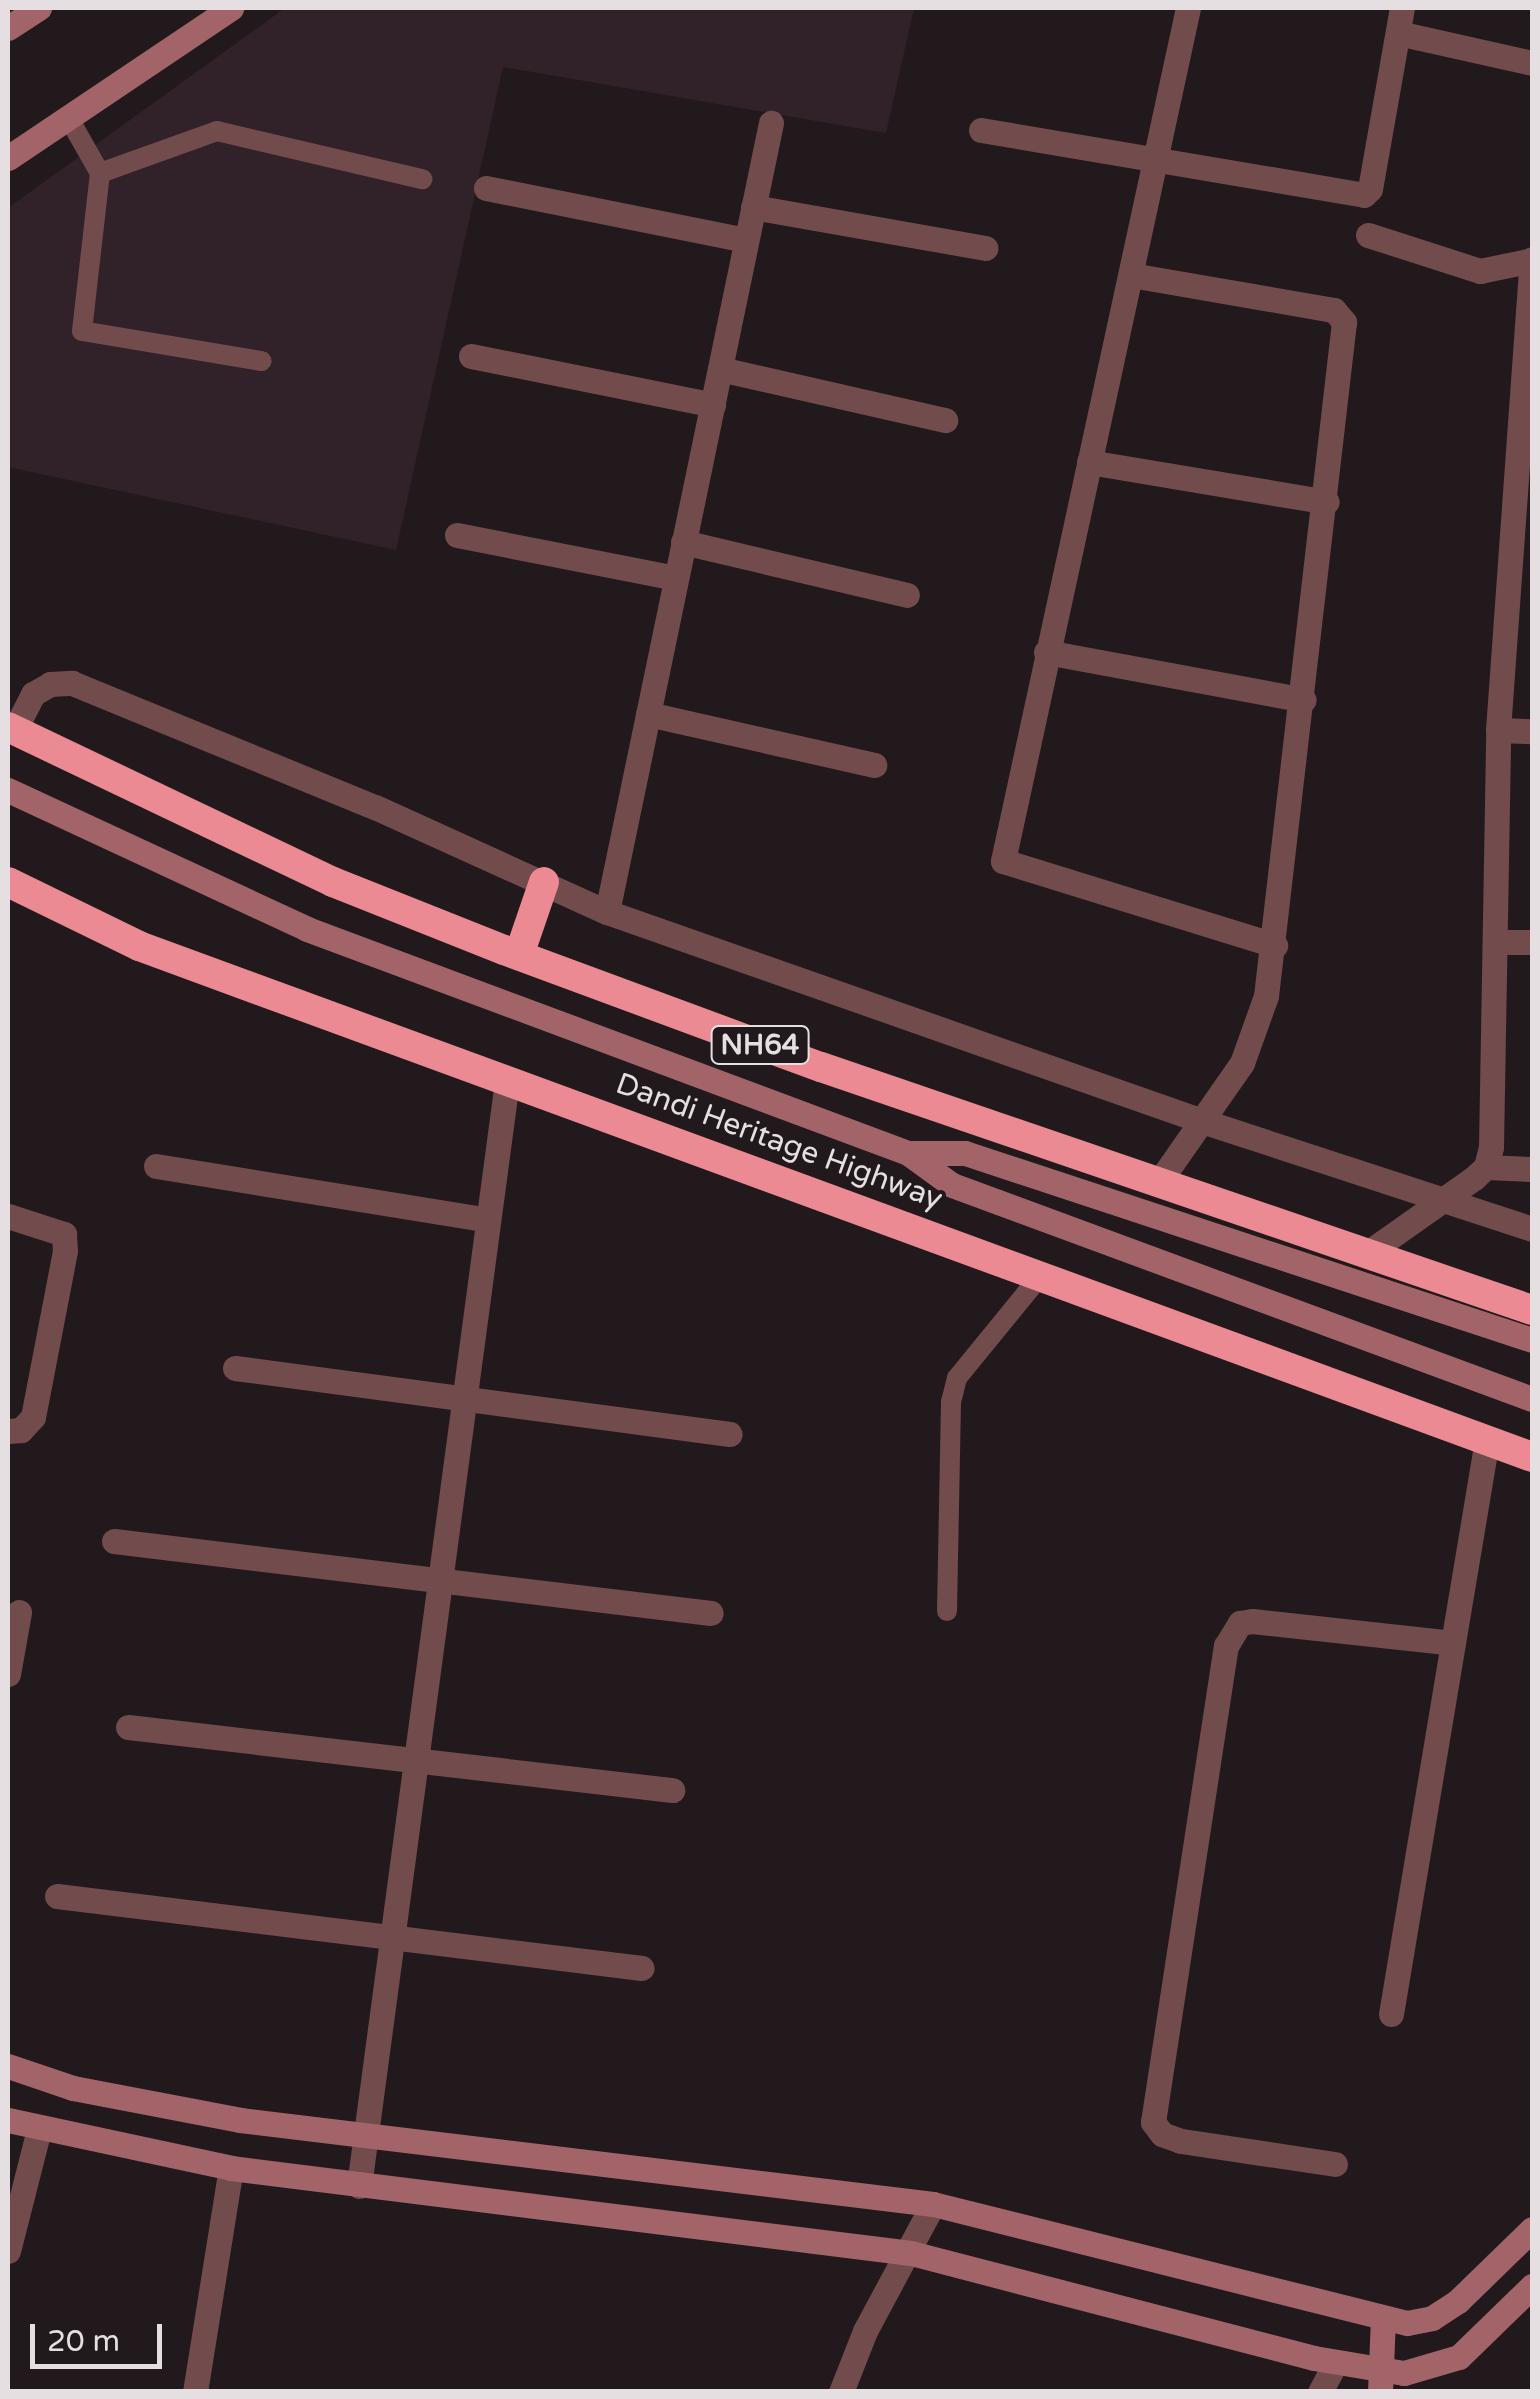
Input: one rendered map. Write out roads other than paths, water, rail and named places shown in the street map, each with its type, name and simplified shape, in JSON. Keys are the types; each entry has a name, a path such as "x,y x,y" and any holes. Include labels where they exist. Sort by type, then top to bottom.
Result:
{"highway":[{"name":"NH64","path":"10,729 333,882 518,955 821,1068 1532,1310"},
{"name":"Dandi Heritage Highway","path":"8,882 138,946 1532,1458"},
{"path":"518,955 544,882"}],"street":[{"path":"8,28 39,8"},
{"path":"8,158 231,8"},
{"path":"1188,8 1003,861 1275,945"},
{"path":"981,130 1364,195 1370,189 1400,20 1532,63"},
{"path":"607,912 771,122"},
{"path":"486,188 746,240"},
{"path":"753,207 985,248"},
{"path":"1368,236 1480,271 1532,260 1498,730 1486,1167"},
{"path":"1131,275 1342,314 1327,502 1304,700 1275,945 1258,1029 1202,1121 1158,1182"},
{"path":"471,356 713,405"},
{"path":"720,369 945,420"},
{"path":"1089,462 1327,502"},
{"path":"457,535 676,578"},
{"path":"684,542 907,595"},
{"path":"1046,652 1304,700"},
{"path":"10,729 33,694 72,682 607,912 1202,1121 1444,1197 1532,1229"},
{"path":"648,714 874,764"},
{"path":"1498,730 1532,731"},
{"path":"8,790 307,930 908,1153 952,1186 1532,1400"},
{"path":"1495,942 1532,942"},
{"path":"359,2186 508,1081"},
{"path":"908,1153 965,1153 1532,1340"},
{"path":"156,1166 488,1220"},
{"path":"1368,1252 1486,1167 1532,1169"},
{"path":"8,1216 64,1234 65,1251 32,1418 21,1430 8,1431"},
{"path":"235,1368 730,1434"},
{"path":"1391,2014 1487,1440"},
{"path":"114,1541 711,1613"},
{"path":"8,1674 19,1612"},
{"path":"1334,2164 1181,2141 1153,2122 1226,1646 1240,1624 1252,1621 1453,1643"},
{"path":"128,1727 672,1790"},
{"path":"57,1896 642,1968"},
{"path":"8,2066 73,2088 240,2120 933,2204 1383,2318 1432,2318 1458,2301 1532,2229"},
{"path":"8,2120 231,2168 912,2253 1336,2362 1379,2381 1459,2357 1532,2286"},
{"path":"8,2251 39,2129"},
{"path":"194,2392 231,2168"},
{"path":"842,2392 865,2331 912,2253 933,2204"},
{"path":"1379,2381 1383,2318"},
{"path":"1320,2392 1336,2362"}],"lane":[{"path":"68,117 100,173 82,331 262,361"},
{"path":"100,173 217,132 422,179"},
{"path":"947,1611 950,1402 957,1378 1042,1275"}]}
